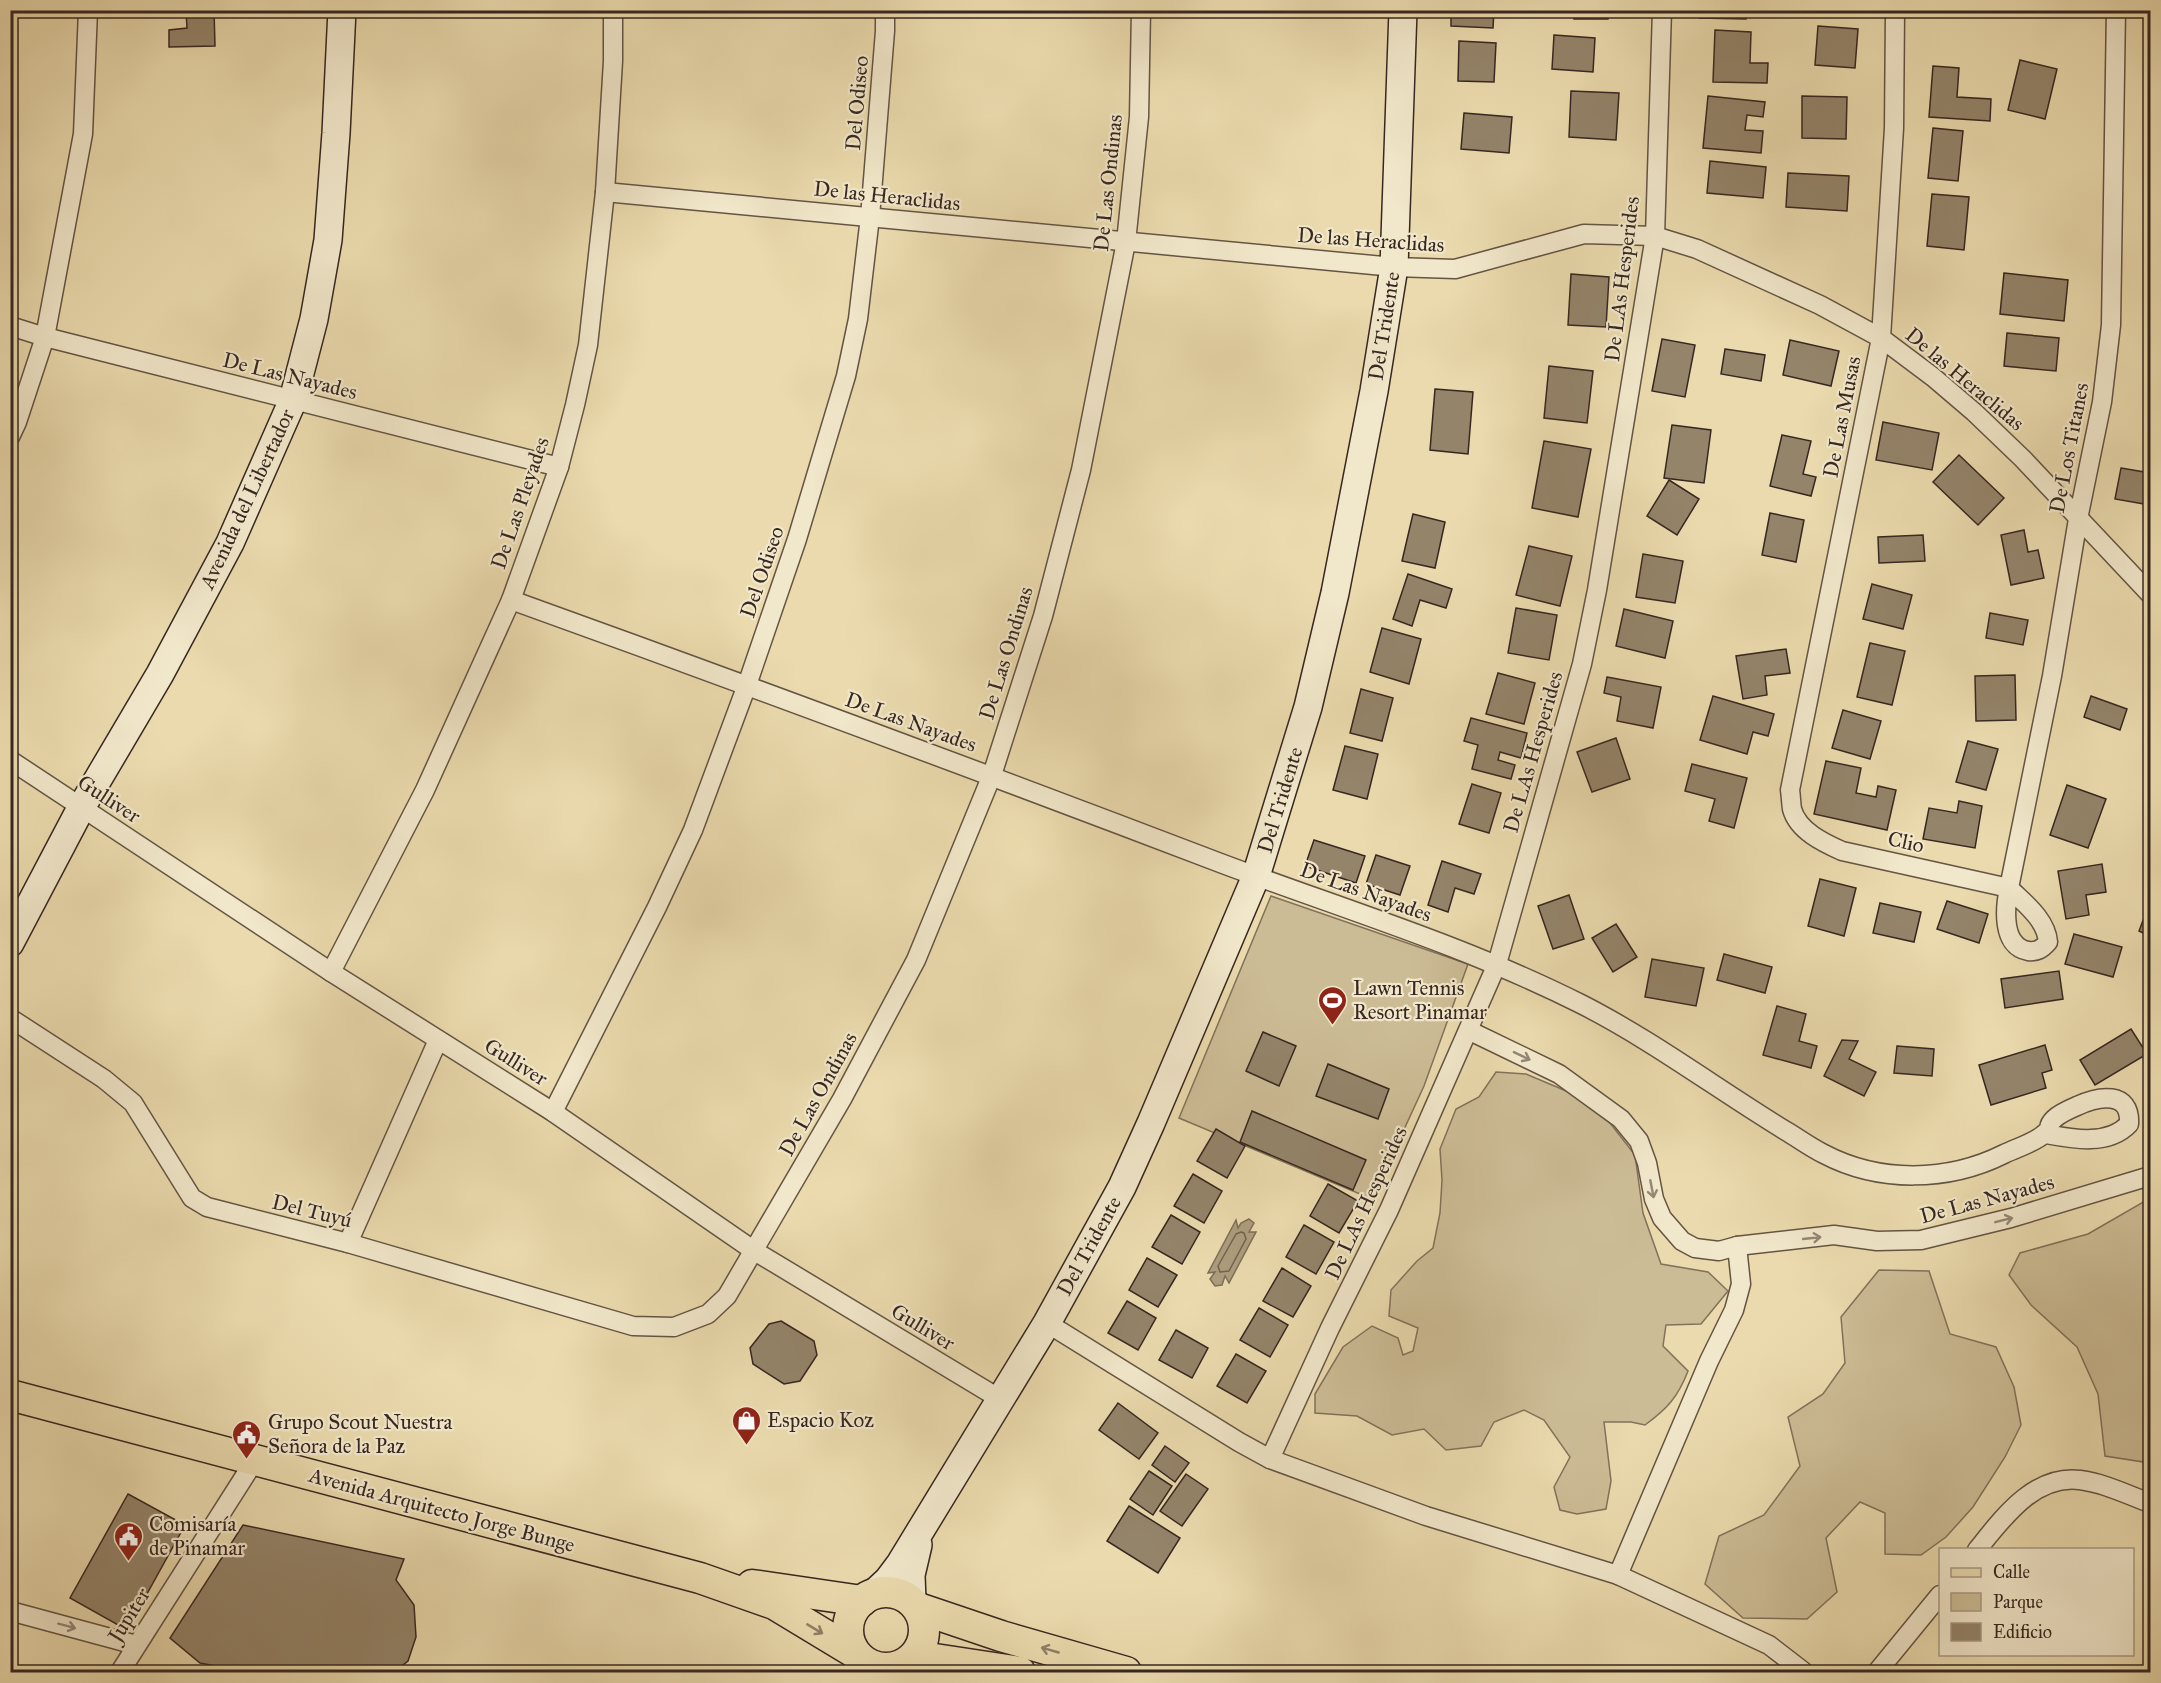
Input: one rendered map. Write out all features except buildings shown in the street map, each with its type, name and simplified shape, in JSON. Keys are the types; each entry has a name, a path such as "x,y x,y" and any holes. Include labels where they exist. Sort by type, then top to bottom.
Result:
{"main road":[{"name":"Avenida del Libertador","path":"10,943 81,808 160,674 230,543 293,400 314,319 328,240 342,10"},
{"name":"Del Tridente","path":"868,1597 888,1580 900,1564 1047,1323 1122,1187 1152,1124 1256,876 1308,707 1335,592 1374,391 1395,267 1403,10"},
{"name":"Avenida Arquitecto Jorge Bunge","path":"10,1395 700,1578 774,1604 855,1653"},
{"name":"Del Tridente","path":"915,1605 911,1575 927,1518"},
{"name":"Avenida Arquitecto Jorge Bunge","path":"700,1578 868,1597"},
{"path":"915,1605 923,1619 925,1632 922,1645 907,1663 896,1668 882,1670 855,1653 848,1631 849,1620 854,1609 868,1597 894,1592 915,1605 1001,1636 1126,1672"},
{"path":"915,1656 1020,1672"}],"street":[{"path":"10,437 45,337 83,134 88,10"},
{"name":"De Las Pleyades","path":"331,972 425,790 512,600 559,467 588,345 605,192 613,61 613,10"},
{"name":"Del Odiseo","path":"553,1112 657,908 693,830 747,685 797,539 846,375 861,297 870,217 885,10"},
{"name":"De Las Ondinas","path":"674,1327 708,1314 728,1296 842,1099 916,960 992,775 1043,616 1081,470 1126,242 1139,117 1141,10"},
{"name":"De LAs Hesperides","path":"1270,1459 1330,1328 1389,1210 1470,1031 1497,964 1582,664 1597,590 1655,236 1662,10"},
{"name":"De Las Musas","path":"1801,824 1793,811 1791,790 1881,338 1894,128 1895,10"},
{"name":"De Los Titanes","path":"2009,888 2052,675 2078,519 2103,402 2111,325 2116,10"},
{"name":"De las Heraclidas","path":"605,192 1395,267 1455,269 1584,234 1655,236 1697,249 1820,305 1881,338 1933,377 1974,412 2023,459 2151,594"},
{"name":"De Las Nayades","path":"10,326 45,337 559,467"},
{"name":"De Las Nayades","path":"512,600 992,775 1256,876 1497,964 1619,1024 1825,1155 1852,1166 1877,1173 1913,1176 1957,1171 1995,1159 2046,1134"},
{"name":"Gulliver","path":"10,760 331,972 553,1112 753,1251 1000,1399"},
{"name":"Clio","path":"1801,824 1819,840 1842,851 2009,888"},
{"name":"Del Tuyú","path":"10,1018 104,1078 133,1103 192,1198 207,1207 348,1243 633,1326 674,1327"},
{"name":"De Las Nayades","path":"1470,1031 1559,1074 1621,1119 1639,1141 1647,1163 1654,1199 1662,1218 1682,1241 1695,1248 1719,1251 1737,1246 1834,1235 1877,1241 1921,1240 2011,1218 2151,1176"},
{"path":"348,1243 438,1040"},
{"path":"1618,1575 1709,1361 1734,1310 1741,1284 1737,1246"},
{"path":"1047,1323 1270,1459 1426,1516 1618,1575 1769,1645 1804,1672"},
{"name":"Jupiter","path":"120,1672 255,1460"},
{"path":"1979,1548 2008,1512 2022,1500 2042,1487 2060,1481 2079,1480 2104,1486 2151,1503"},
{"path":"1877,1672 1939,1596"},
{"path":"10,1611 136,1645"}],"green space":[{"name":"Lawn Tennis Resort Pinamar","path":"1271,896 1468,964 1424,1086 1372,1199 1179,1118"},
{"path":"1496,1072 1526,1074 1571,1093 1610,1123 1635,1155 1643,1213 1661,1264 1708,1272 1728,1291 1701,1324 1666,1325 1663,1346 1688,1371 1676,1395 1666,1408 1645,1425 1631,1422 1604,1422 1611,1481 1606,1509 1577,1514 1560,1510 1554,1487 1570,1457 1544,1420 1524,1410 1494,1422 1481,1446 1446,1450 1424,1429 1392,1435 1357,1416 1315,1413 1315,1394 1343,1347 1372,1326 1398,1338 1403,1355 1413,1351 1418,1328 1389,1316 1391,1290 1417,1261 1433,1248 1440,1213 1442,1180 1440,1149 1456,1109 1479,1097"},
{"path":"2145,1201 2150,1203 2150,1463 2105,1456 2098,1394 2077,1347 2031,1305 2009,1275 2020,1253 2088,1234"},
{"path":"1879,1270 1929,1271 1950,1334 1996,1347 2014,1387 2021,1425 2005,1457 1973,1507 1946,1537 1921,1555 1885,1554 1885,1513 1860,1502 1826,1538 1837,1592 1807,1619 1743,1618 1705,1584 1719,1536 1764,1515 1800,1466 1788,1417 1823,1394 1845,1363 1841,1317"}],"water":[{"path":"1249,1219 1254,1223 1249,1232 1256,1232 1229,1283 1225,1276 1222,1285 1215,1286 1210,1279 1215,1272 1208,1273 1236,1220 1238,1228 1241,1223"}],"place":[{"name":"Lawn Tennis Resort Pinamar","path":"1332,1026"},
{"name":"Espacio Koz","path":"746,1446"},
{"name":"Grupo Scout Nuestra Señora de la Paz","path":"247,1460"},
{"name":"Comisaría de Pinamar","path":"128,1562"}]}
